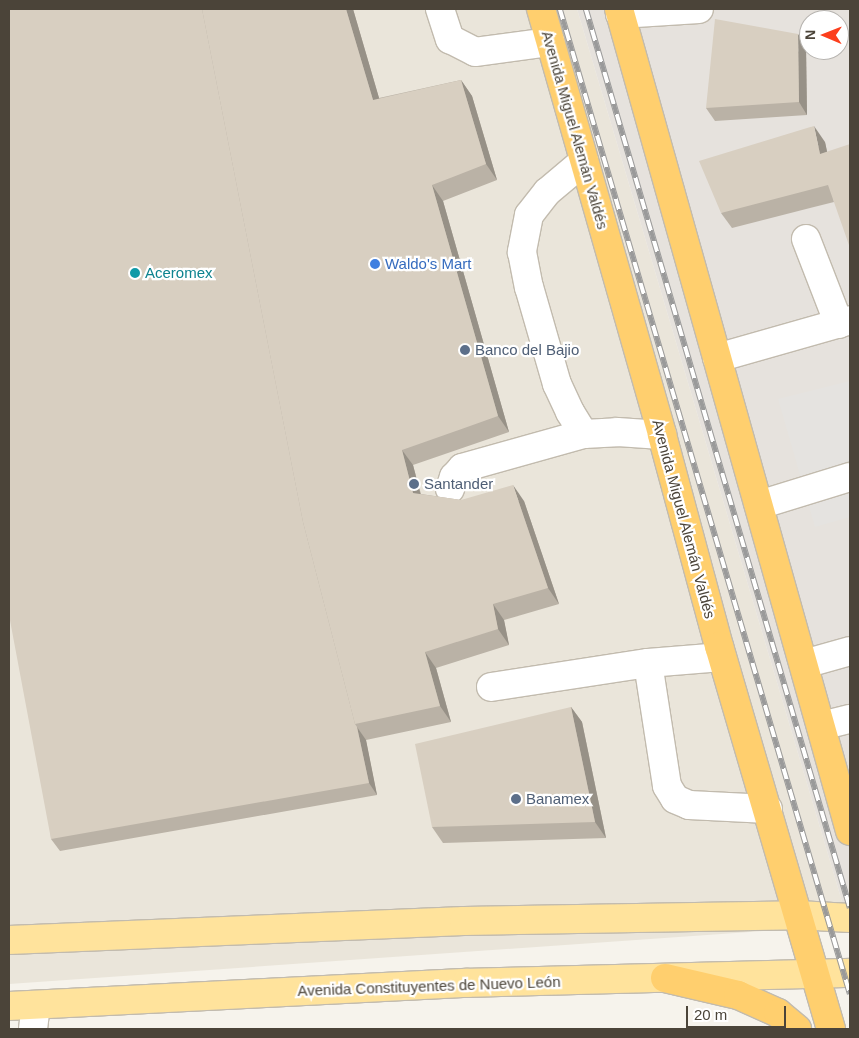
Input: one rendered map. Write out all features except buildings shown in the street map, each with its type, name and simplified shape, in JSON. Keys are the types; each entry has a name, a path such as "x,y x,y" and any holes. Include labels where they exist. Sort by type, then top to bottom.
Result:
{"highway":[{"name":"Avenida Miguel Alemán Valdés","path":"541,9 662,435 722,657 831,1029"},
{"path":"619,12 804,664 843,791 850,831"},
{"path":"664,978 738,995 778,1013 797,1029"}],"main road":[{"path":"9,940 464,921 798,915 850,918"},
{"name":"Avenida Constituyentes de Nuevo León","path":"9,1006 34,1017 467,983 850,973"}],"lane":[{"path":"440,9 450,39 475,52 550,42"},
{"path":"619,12 699,9"},
{"path":"584,161 547,192 528,215 522,252 529,287 557,384 570,412 584,434"},
{"path":"717,358 845,322 806,239"},
{"path":"450,489 454,476 462,468 584,434 617,432 662,435"},
{"path":"759,505 850,476"},
{"path":"804,664 850,651"},
{"path":"491,687 648,663 722,657"},
{"path":"648,663 667,786 675,799 689,805 768,809"},
{"path":"822,726 850,719"}],"shaded area":[{"path":"9,9 577,9 849,925 9,984"},
{"path":"577,9 850,9 849,925"},
{"path":"850,381 850,517 815,527 778,399"}],"railway":[{"path":"560,9 850,994"},
{"path":"586,9 850,908"}],"place":[{"name":"Waldo's Mart","path":"375,264"},
{"name":"Aceromex","path":"135,273"},
{"name":"Banco del Bajio","path":"465,350"},
{"name":"Santander","path":"414,484"},
{"name":"Banamex","path":"516,799"}]}
